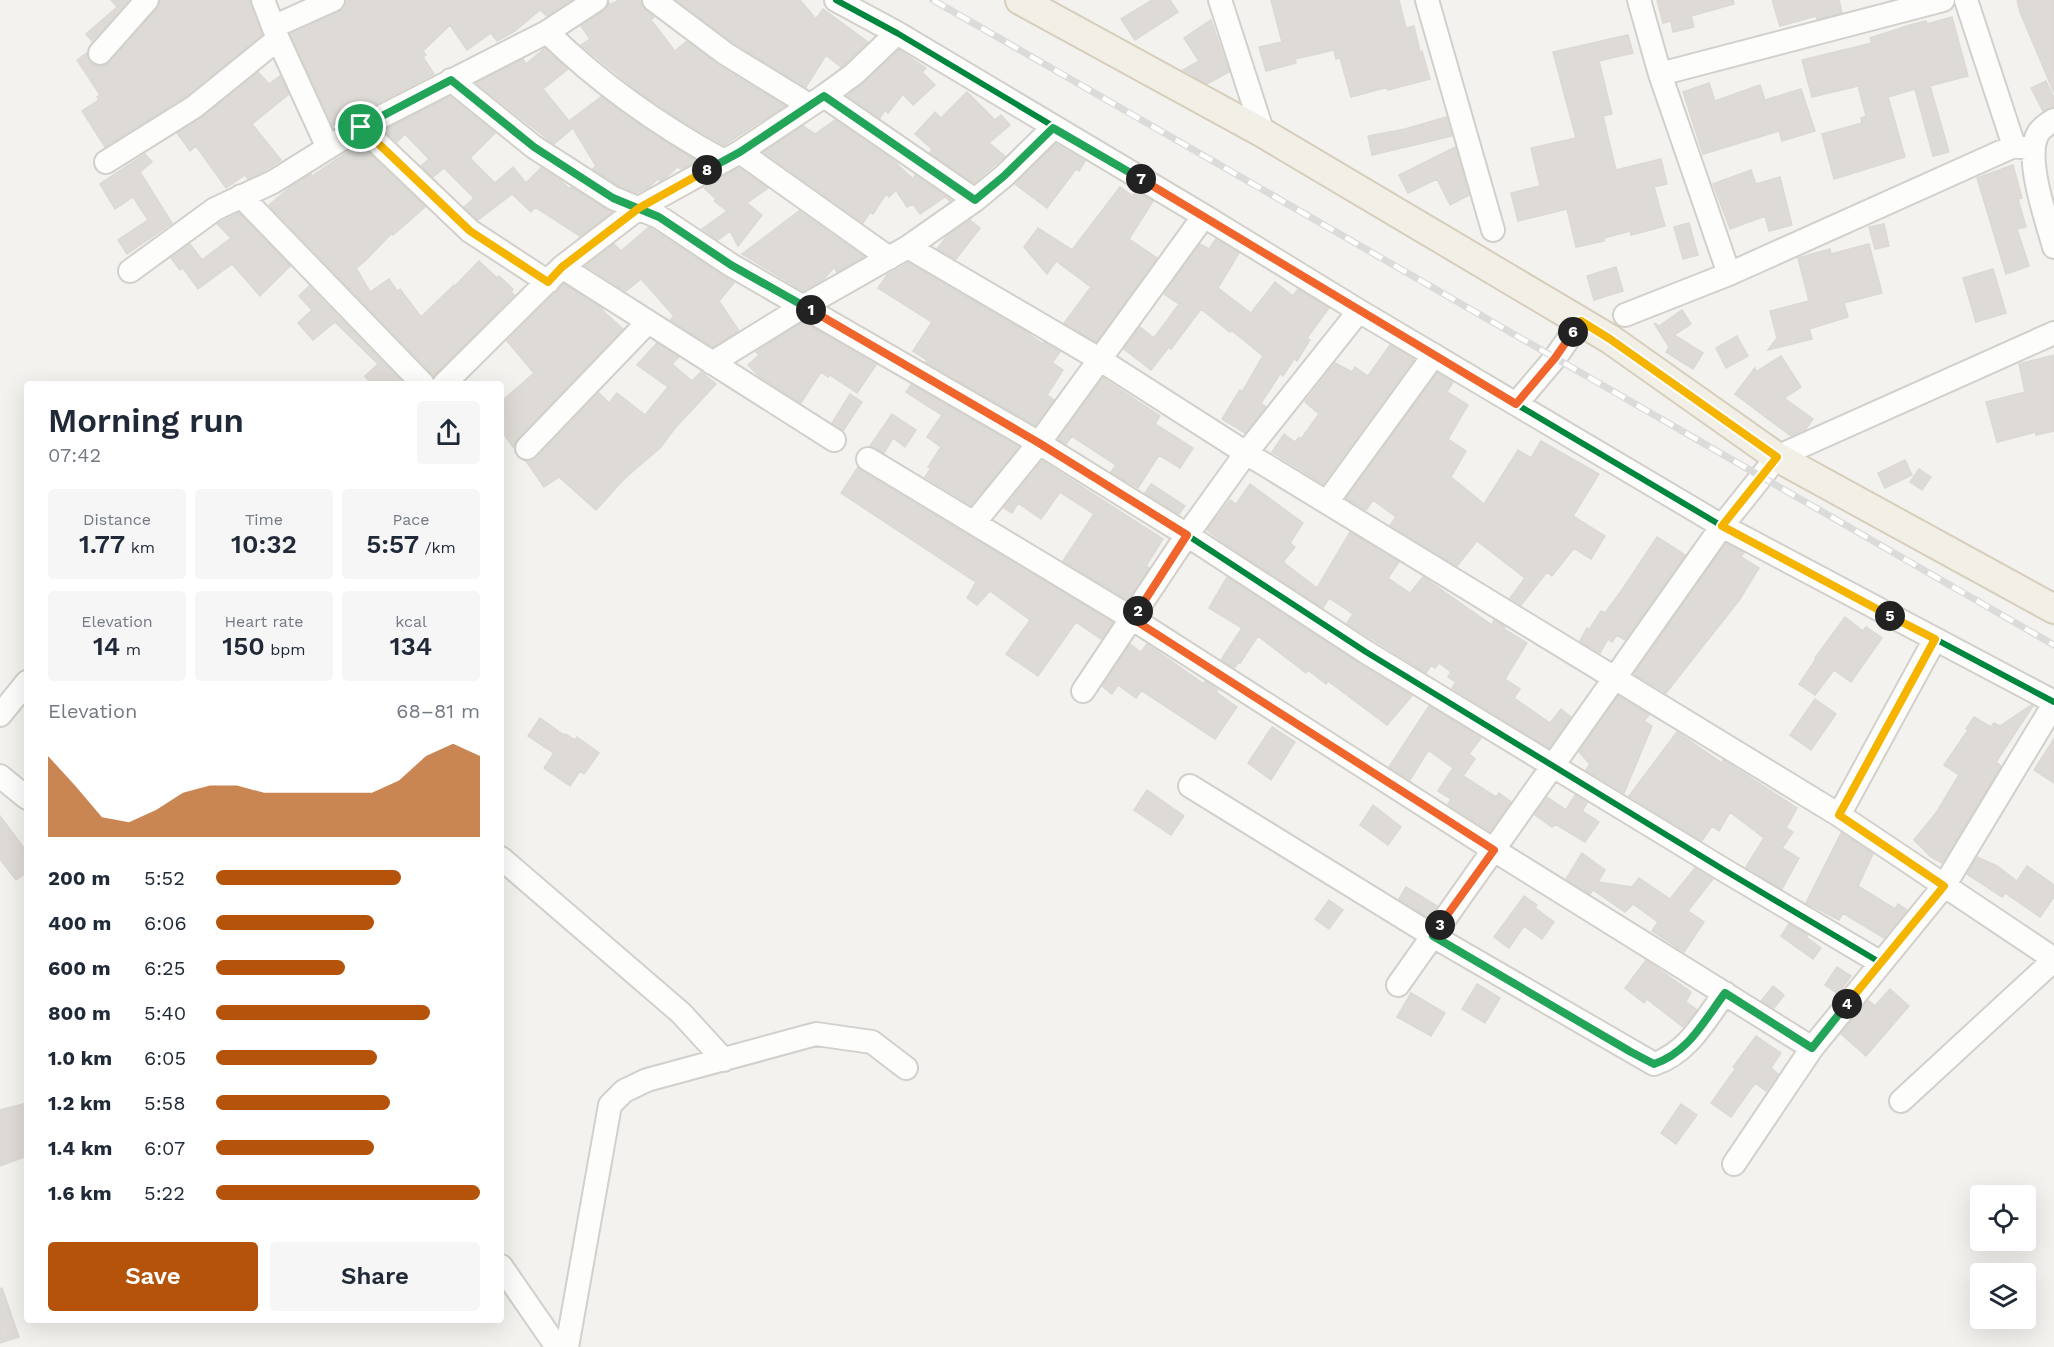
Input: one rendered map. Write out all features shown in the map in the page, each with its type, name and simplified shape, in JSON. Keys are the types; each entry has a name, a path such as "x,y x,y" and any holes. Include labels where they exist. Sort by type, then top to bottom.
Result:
{"main road":[{"path":"1020,0 1263,133 1581,321 1777,457 2054,609"}],"street":[{"path":"100,53 147,0"},
{"path":"263,0 328,148"},
{"path":"106,162 194,107 276,32 333,0"},
{"path":"130,271 215,209 273,182 361,127 547,32 596,0"},
{"path":"654,0 726,54 816,100 975,200"},
{"path":"836,0 897,33 1722,526 2054,703 1944,886 1812,1048 1734,1164"},
{"path":"1221,0 1263,133"},
{"path":"1428,0 1493,230"},
{"path":"1638,0 1660,74 1729,274"},
{"path":"1660,74 1943,0"},
{"path":"1966,0 2035,172 2054,247"},
{"path":"547,32 576,60 609,86 692,143 732,157 899,253 1099,359 1246,453 1839,815 2054,959 1901,1101"},
{"path":"447,381 555,275 639,208 732,157 854,74 897,33"},
{"path":"451,80 534,147 613,198 659,217 731,265 1039,443 1187,535 1366,652 1881,963"},
{"path":"1625,315 1729,274 2024,147 2054,120"},
{"path":"361,127 470,231 648,322 834,440"},
{"path":"712,363 804,306 899,253 975,200 1004,176 1053,128"},
{"path":"241,196 420,381"},
{"path":"974,523 1039,443 1204,216"},
{"path":"1083,692 1187,535 1246,453 1359,311"},
{"path":"1516,404 1555,358 1581,321"},
{"path":"527,448 648,322"},
{"path":"1398,985 1722,526 1777,457 2054,333"},
{"path":"1327,502 1434,355"},
{"path":"868,459 1133,619 1494,850 1812,1048"},
{"path":"1839,815 1935,639"},
{"path":"0,715 24,686"},
{"path":"0,776 24,796"},
{"path":"1190,786 1433,936 1654,1064 1667,1060 1684,1048 1725,993"},
{"path":"504,861 681,1013 724,1059"},
{"path":"567,1347 610,1105 624,1091 647,1080 816,1034 872,1041 906,1068"},
{"path":"504,1270 557,1347"}],"building":[{"path":"111,0 129,0 92,41 86,34 117,7"},
{"path":"160,0 250,0 262,35 186,96 105,147 82,111 99,100 97,97 100,95 77,60 87,53 91,63 97,66 104,66 110,62 157,9"},
{"path":"348,0 571,0 547,16 540,10 515,31 497,41 491,33 467,50 450,25 423,51 426,55 423,57 434,74 357,114 355,111 333,126 290,34 339,12"},
{"path":"619,0 641,0 645,10 654,17 651,20 675,51 687,41 719,66 785,106 724,145 684,122 639,92 581,45 590,39 581,26 603,11 609,3 610,5"},
{"path":"676,0 800,0 816,19 823,9 868,42 841,67 826,55 806,87 734,43"},
{"path":"1152,0 1170,0 1178,12 1135,40 1121,19"},
{"path":"1271,0 1399,0 1406,28 1414,26 1430,79 1351,97 1340,58 1336,59 1334,50 1295,59 1296,63 1266,71 1259,47 1282,42"},
{"path":"1657,0 1733,0 1734,4 1691,16 1694,27 1673,32 1671,21 1663,23"},
{"path":"1772,0 1839,0 1842,13 1817,19 1816,16 1780,26"},
{"path":"2017,0 2054,0 2054,93 2020,12"},
{"path":"1952,17 1968,76 1930,86 1949,152 1933,156 1915,89 1888,97 1905,157 1834,179 1822,134 1862,123 1861,118 1866,116 1858,86 1812,97 1802,60 1872,43 1870,38 1910,25 1926,21 1927,24"},
{"path":"1211,20 1229,72 1207,84 1183,70 1199,61 1184,38"},
{"path":"1628,35 1633,53 1599,61 1612,114 1603,116 1616,170 1661,159 1667,184 1654,187 1665,226 1631,235 1630,231 1604,238 1604,241 1576,247 1567,209 1518,221 1511,193 1540,186 1531,148 1576,138 1553,52"},
{"path":"545,48 568,69 543,89 569,121 601,97 696,161 681,169 677,167 668,176 660,181 658,179 637,193 619,186 593,169 596,166 573,128 554,144 476,83 523,59 526,64"},
{"path":"899,50 926,68 922,72 935,85 913,105 903,94 888,113 885,110 880,118 848,96"},
{"path":"258,72 269,84 280,76 289,94 252,124 281,160 248,179 245,175 226,188 196,146 190,151 177,133 202,117"},
{"path":"2046,81 2054,98 2054,107 2043,111 2031,88"},
{"path":"1709,83 1715,101 1760,85 1765,100 1801,89 1815,131 1782,141 1779,131 1703,154 1683,92"},
{"path":"967,92 995,120 1001,115 1010,125 989,143 1005,156 974,183 930,153 932,149 915,134 935,112 941,118"},
{"path":"450,97 495,133 470,158 495,183 513,167 526,183 541,168 570,189 571,187 612,212 580,236 535,207 531,212 512,194 478,220 464,207 474,198 444,168 433,177 421,166 429,159 405,134 397,142 384,130"},
{"path":"1447,117 1452,136 1372,155 1368,136 1405,129"},
{"path":"835,120 893,160 913,179 915,175 951,200 945,197 920,214 913,204 907,207 896,190 889,197 886,194 873,214 870,212 863,223 764,152 803,126 815,134"},
{"path":"359,144 425,207 393,235 392,233 356,268 370,292 389,279 397,291 400,289 421,317 479,261 513,289 511,292 514,295 434,376 269,205 289,188 311,174 312,176"},
{"path":"1056,144 1085,161 1079,171 1076,169 1047,208 1015,184"},
{"path":"1455,147 1469,195 1450,205 1437,179 1408,193 1399,175"},
{"path":"145,154 152,162 140,172 172,223 127,254 118,240 148,220 133,197 115,209 100,184"},
{"path":"2013,165 2022,198 2018,199 2026,227 2017,229 2029,266 2006,274 1977,178"},
{"path":"739,168 768,188 747,203 762,215 738,246 730,231 718,240 702,229 727,211 714,201 716,199 704,188"},
{"path":"1751,170 1756,184 1780,177 1792,225 1769,231 1765,216 1730,229 1713,184"},
{"path":"1120,187 1133,196 1136,191 1153,201 1129,239 1157,258 1096,342 1064,323 1091,287 1056,261 1047,274 1024,247 1038,228 1072,250"},
{"path":"799,211 864,257 837,272 834,267 824,279 803,291 742,254"},
{"path":"239,213 290,266 260,296 232,264 198,289 183,268 180,270 171,258 190,244 202,260 231,238 217,224"},
{"path":"970,220 980,228 956,259 937,249 947,236"},
{"path":"1689,223 1698,255 1683,259 1674,227"},
{"path":"1884,224 1889,246 1875,249 1869,227"},
{"path":"649,227 734,283 719,301 739,331 713,347 670,320 674,316 641,279 626,291 586,266 614,244 621,251"},
{"path":"1216,239 1239,253 1218,288 1251,313 1275,282 1293,296 1298,289 1329,308 1307,338 1310,340 1297,361 1294,359 1283,376 1280,374 1261,403 1266,407 1245,433 1222,419 1240,390 1242,392 1263,356 1201,309 1171,349 1169,347 1151,370 1124,349 1140,327 1154,338 1179,304 1164,294 1200,244 1209,249"},
{"path":"1869,244 1882,293 1844,303 1848,317 1809,329 1812,339 1768,350 1777,338 1770,311 1809,301 1798,258 1830,249 1831,254"},
{"path":"908,263 1060,352 1052,363 1063,370 1047,395 1054,400 1035,425 926,362 927,360 913,351 932,322 878,288 887,275"},
{"path":"1616,267 1623,291 1594,300 1587,276"},
{"path":"1993,269 2006,313 1976,322 1963,278"},
{"path":"564,284 603,309 623,329 517,439 513,447 504,434 504,399 534,373 507,341"},
{"path":"309,286 401,381 369,381 365,376 378,364 335,322 313,340 298,323 312,310 299,296"},
{"path":"1682,310 1691,324 1674,335 1703,353 1693,369 1666,352 1669,347 1654,323 1659,326"},
{"path":"803,322 876,365 857,393 830,375 828,377 821,372 801,403 759,376 748,365 759,355 756,352"},
{"path":"1737,336 1748,356 1726,368 1716,348"},
{"path":"657,343 679,357 672,364 692,381 701,372 716,384 660,448 624,479 596,510 559,477 544,487 526,461 537,457 599,393 609,403 617,393 645,415 668,387 637,365"},
{"path":"1390,345 1414,359 1323,484 1272,452 1284,434 1295,442 1299,437 1301,439 1319,414 1305,402 1335,363 1352,372 1355,367 1368,376"},
{"path":"2054,355 2054,431 2036,435 2036,432 1997,442 1986,402 2025,392 2019,364"},
{"path":"1781,356 1801,387 1784,398 1813,419 1805,430 1791,436 1735,394 1755,368 1756,372"},
{"path":"1437,373 1453,382 1447,392 1468,405 1448,439 1466,451 1451,477 1484,504 1518,450 1531,458 1541,441 1599,474 1573,516 1605,536 1591,559 1574,548 1552,576 1547,572 1521,605 1510,598 1525,578 1477,541 1457,566 1390,525 1396,517 1373,500 1366,510 1346,498"},
{"path":"1103,378 1160,416 1155,424 1193,448 1180,468 1159,455 1138,488 1111,472 1116,465 1072,436 1066,444 1058,439"},
{"path":"911,385 1019,447 971,505 925,477 931,468 928,467 941,447 927,437 942,415 906,392"},
{"path":"850,394 862,402 843,431 832,423"},
{"path":"892,414 916,430 905,447 893,438 884,453 870,446"},
{"path":"1905,460 1912,475 1885,488 1878,473"},
{"path":"1042,461 1163,539 1146,566 1149,568 1128,600 1063,561 1094,514 1060,492 1041,519 1018,503 1012,513 1004,508"},
{"path":"858,467 861,471 1113,622 1101,639 1076,622 1038,676 1006,654 1030,620 990,591 977,605 967,598 976,582 841,493"},
{"path":"1919,469 1931,477 1922,490 1910,482"},
{"path":"1151,484 1185,506 1179,514 1145,493"},
{"path":"1250,484 1303,523 1290,543 1295,547 1283,562 1317,588 1350,532 1399,562 1388,578 1410,593 1423,577 1492,625 1494,620 1527,643 1505,679 1520,689 1514,698 1550,723 1561,709 1571,717 1549,748 1452,688 1456,682 1448,677 1451,672 1439,663 1435,668 1431,665 1426,673 1347,623 1353,614 1329,598 1323,608 1207,530 1230,500 1236,504"},
{"path":"1657,537 1685,555 1625,640 1617,635 1612,642 1608,639 1600,653 1580,641 1601,611 1605,613"},
{"path":"1726,543 1744,553 1741,557 1759,568 1740,599 1666,693 1634,674"},
{"path":"1227,577 1412,696 1387,725 1328,681 1326,684 1308,670 1306,673 1258,636 1234,668 1221,660 1242,628 1209,608"},
{"path":"1845,617 1863,631 1866,627 1882,638 1851,682 1834,670 1815,695 1799,684"},
{"path":"1130,644 1141,652 1147,644 1204,684 1205,681 1218,690 1216,692 1237,707 1215,739 1144,692 1141,691 1136,698 1118,685 1112,694 1102,686"},
{"path":"1618,696 1649,715 1644,721 1652,726 1624,793 1586,770 1590,764 1579,752"},
{"path":"1815,699 1836,714 1811,750 1790,735"},
{"path":"2031,705 2033,706 1996,762 2001,766 1942,863 1931,857 1914,840 1936,813 1959,775 1944,765 1968,730 1966,729 1974,717 1991,727 1994,723 2000,726"},
{"path":"1429,706 1481,738 1469,754 1475,759 1463,776 1496,797 1499,793 1511,802 1490,831 1448,804 1451,799 1438,791 1453,768 1431,752 1428,751 1410,780 1389,767"},
{"path":"540,718 564,735 575,740 577,737 599,753 584,774 580,771 570,786 544,768 554,753 528,736"},
{"path":"1272,727 1295,742 1271,780 1248,763"},
{"path":"1677,732 1722,763 1723,760 1797,808 1786,828 1793,832 1782,848 1799,858 1782,889 1746,867 1764,838 1730,812 1719,831 1712,826 1702,841 1629,796"},
{"path":"2054,739 2054,783 2034,770"},
{"path":"1147,790 1184,816 1171,835 1134,810"},
{"path":"1575,795 1587,803 1582,811 1599,822 1585,842 1555,824 1552,827 1535,815 1547,797 1566,810"},
{"path":"1373,805 1401,827 1388,845 1360,825"},
{"path":"0,816 24,848 24,874 16,880 0,859"},
{"path":"1841,833 1873,854 1858,886 1895,909 1898,904 1907,910 1884,938 1843,913 1839,920 1806,903"},
{"path":"1582,853 1605,870 1598,882 1632,887 1639,878 1670,899 1695,868 1713,879 1688,911 1704,922 1684,952 1652,931 1658,922 1633,904 1625,912 1593,890 1590,894 1566,879"},
{"path":"1977,857 1997,866 2017,881 2027,866 2054,885 2054,897 2040,917 2005,893 2002,897 1967,874"},
{"path":"1406,887 1437,906 1429,918 1399,899"},
{"path":"1524,896 1537,905 1535,908 1554,922 1542,939 1524,926 1509,948 1494,937"},
{"path":"1329,900 1343,910 1329,929 1315,919"},
{"path":"1789,924 1808,935 1806,937 1821,948 1813,959 1781,936"},
{"path":"1646,960 1691,992 1686,1002 1697,1010 1683,1027 1647,999 1644,1003 1625,988"},
{"path":"1837,967 1851,976 1838,994 1825,985"},
{"path":"1477,984 1500,998 1485,1023 1462,1009"},
{"path":"1773,986 1784,995 1774,1008 1761,1001"},
{"path":"1890,989 1909,1006 1866,1056 1841,1034 1868,1000 1875,1006"},
{"path":"1411,993 1445,1013 1431,1036 1397,1017"},
{"path":"1756,1036 1781,1053 1771,1068 1778,1074 1766,1091 1755,1083 1731,1117 1711,1103 1736,1068 1733,1067"},
{"path":"24,1104 24,1157 0,1166 0,1110"},
{"path":"1681,1104 1697,1115 1676,1144 1661,1133"},
{"path":"2,1288 19,1337 0,1343 0,1289"}],"railway":[{"path":"933,0 2054,645"}],"cycle path":[{"path":"836,0 897,33 1722,526 2054,702"},
{"path":"451,80 534,147 613,198 659,217 731,265 1039,443 1187,535 1366,652 1881,963"}],"route":[{"path":"361,127 451,80 534,147 613,198 639,208 659,217 731,265 1039,443 1187,535 1133,619 1494,850 1433,936 1654,1064 1667,1060 1684,1048 1725,993 1812,1048 1944,886 1839,815 1935,639 1722,526 1777,457 1581,321 1555,358 1516,404 1053,128 1004,176 975,200 824,96 740,152 639,208 562,267 548,282 470,231 361,127"}]}
